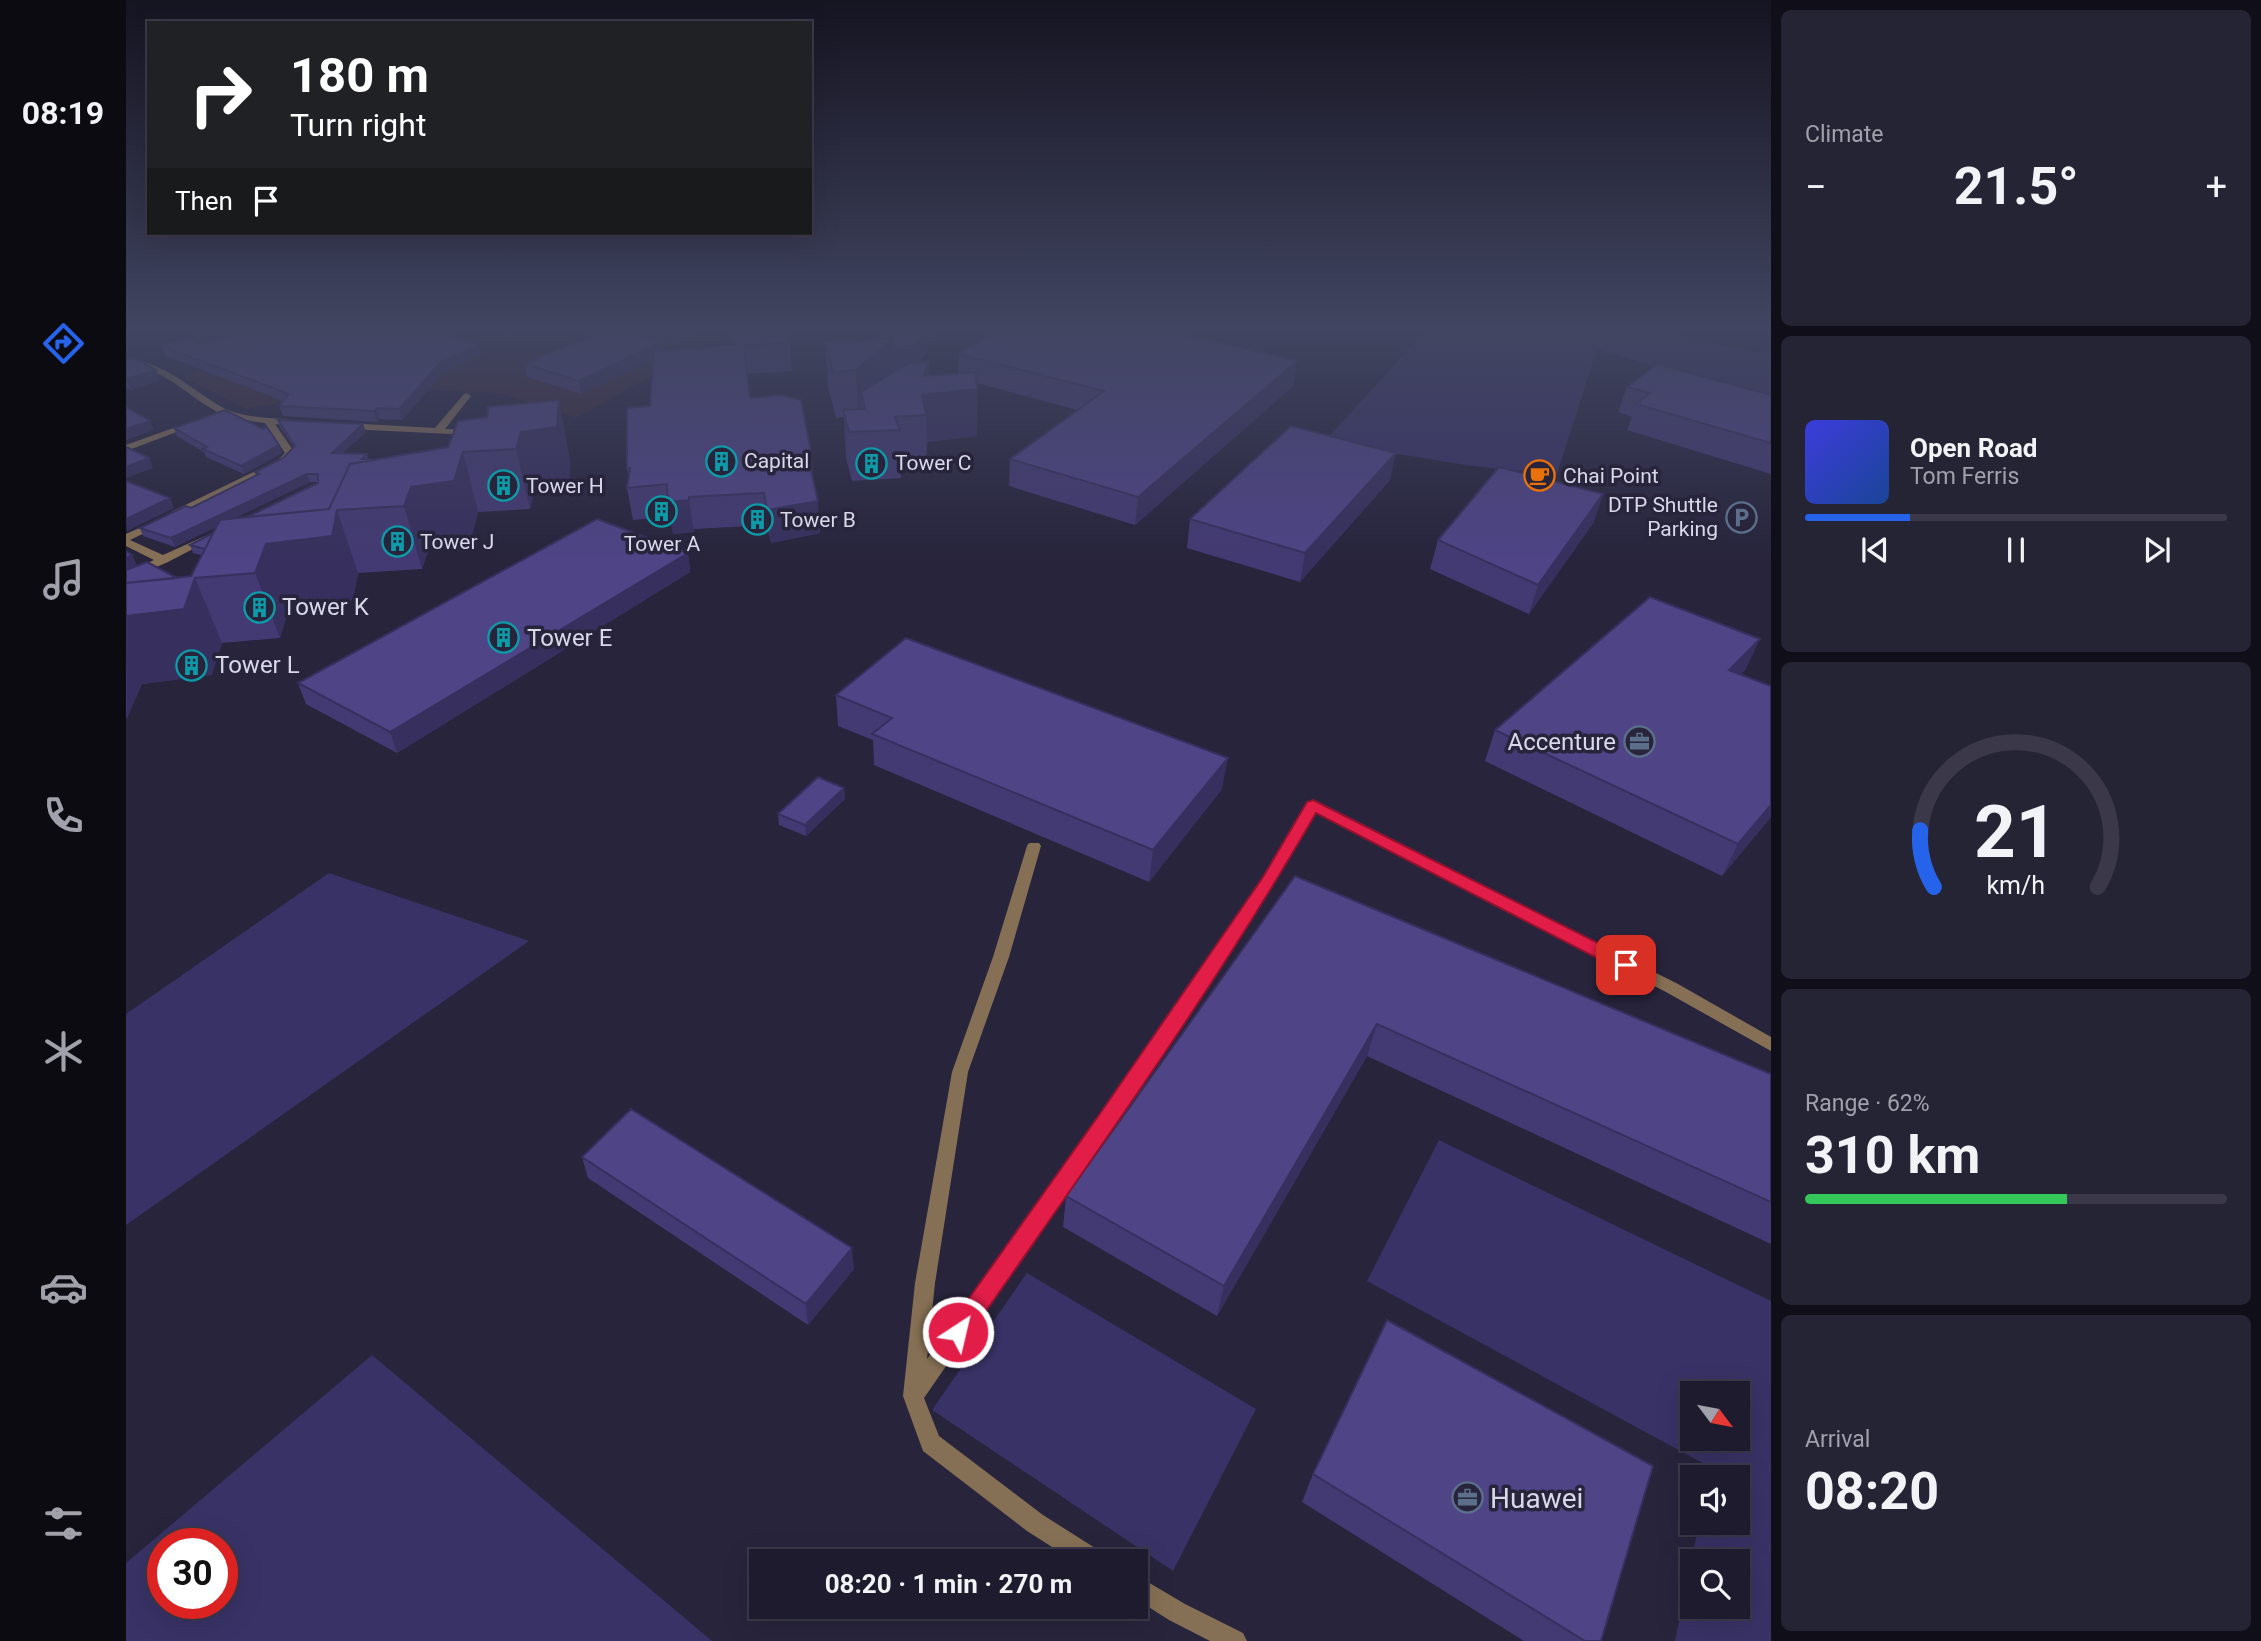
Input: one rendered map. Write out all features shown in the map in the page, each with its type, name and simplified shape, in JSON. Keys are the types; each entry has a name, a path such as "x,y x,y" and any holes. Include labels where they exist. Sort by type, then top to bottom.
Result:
{"street":[{"path":"214,405 227,412 268,421 309,424"},
{"path":"437,432 460,405"},
{"path":"214,417 227,412"},
{"path":"126,448 202,421"},
{"path":"126,540 281,462 290,453 268,421"},
{"path":"336,426 477,433"},
{"path":"126,577 214,535"},
{"path":"126,540 164,559"},
{"path":"913,1396 1106,1121 1269,880 1313,805 1672,988 1771,1045"},
{"path":"1034,846 1001,957 960,1072 925,1283 913,1396 931,1443 1035,1523 1076,1549"},
{"path":"1148,1594 1177,1612 1235,1641"}],"shaded area":[{"path":"238,405 270,405 247,409"},
{"path":"535,405 600,405 576,418"},
{"path":"1358,405 1579,405 1557,474 1472,466 1324,442"},
{"path":"329,873 529,941 126,1225 126,1014"},
{"path":"1439,1140 1771,1301 1771,1641 1675,1641 1680,1616 1680,1619 1750,1619 1750,1549 1694,1549 1697,1535 1750,1535 1750,1465 1706,1465 1680,1451 1750,1451 1750,1381 1680,1381 1680,1451 1367,1281"},
{"path":"1027,1273 1256,1409 1173,1571 1148,1554 1148,1549 1140,1549 932,1410"},
{"path":"372,1355 712,1641 126,1641 126,1563 147,1545 147,1619 238,1619 238,1528 167,1528"}],"building":[{"path":"403,405 399,409 377,408 374,411 279,406"},
{"path":"559,405 557,427 521,432 516,449 463,452 454,481 411,487 404,506 337,510 332,536 266,544 255,573 195,578 184,609 126,616 126,583 191,576 220,520 329,509 350,464 448,447 458,421 487,417 488,407"},
{"name":"Capital","path":"802,405 811,452 807,452 818,501 767,510 764,493 689,497 689,500 668,502 667,484 627,488 630,468 627,468 627,408"},
{"path":"864,405 924,405 926,415 895,417 900,430 849,432 843,410 865,409"},
{"path":"1085,405 1246,405 1138,497 1010,459"},
{"path":"1638,405 1771,405 1771,443"},
{"path":"126,407 150,421 126,429"},
{"path":"225,410 263,429 266,426 279,445 241,466 203,449 207,447 174,428"},
{"path":"278,420 363,424 332,453 367,454 362,459 373,460 350,464 329,509 247,517 318,483 318,474 307,474 171,538 140,528 186,506 191,508 259,474 255,472 283,458 295,446"},
{"path":"1291,426 1396,453 1305,553 1190,519"},
{"path":"126,447 149,458 126,467"},
{"path":"1499,467 1603,494 1538,585 1438,540"},
{"path":"126,481 170,498 126,519"},
{"name":"Tower E","path":"597,519 688,553 390,732 298,683"},
{"path":"213,533 205,549 190,545"},
{"path":"147,562 177,578 126,583 126,570"},
{"name":"Accenture","path":"1650,597 1760,639 1729,670 1771,686 1771,805 1738,844 1495,730"},
{"path":"906,638 1228,758 1153,850 872,734 892,718 836,695"},
{"path":"818,777 844,788 805,825 778,814"},
{"path":"1295,876 1771,1074 1771,1202 1377,1024 1224,1286 1066,1196"},
{"path":"631,1109 852,1248 806,1304 582,1157"},
{"name":"Huawei","path":"1387,1320 1653,1466 1601,1641 1585,1641 1313,1474"}],"place":[{"name":"Capital","path":"721,461"},
{"name":"Tower C","path":"872,463"},
{"name":"Chai Point","path":"1540,476"},
{"name":"Tower H","path":"503,486"},
{"name":"Tower A","path":"662,512"},
{"name":"DTP Shuttle Parking","path":"1741,517"},
{"name":"Tower B","path":"757,520"},
{"name":"Tower J","path":"397,542"},
{"name":"Tower K","path":"259,607"},
{"name":"Tower E","path":"504,638"},
{"name":"Tower L","path":"192,665"},
{"name":"Accenture","path":"1639,742"},
{"name":"Huawei","path":"1467,1498"}],"route":[{"path":"958,1332 1106,1121 1269,880 1313,805 1626,965"}]}
